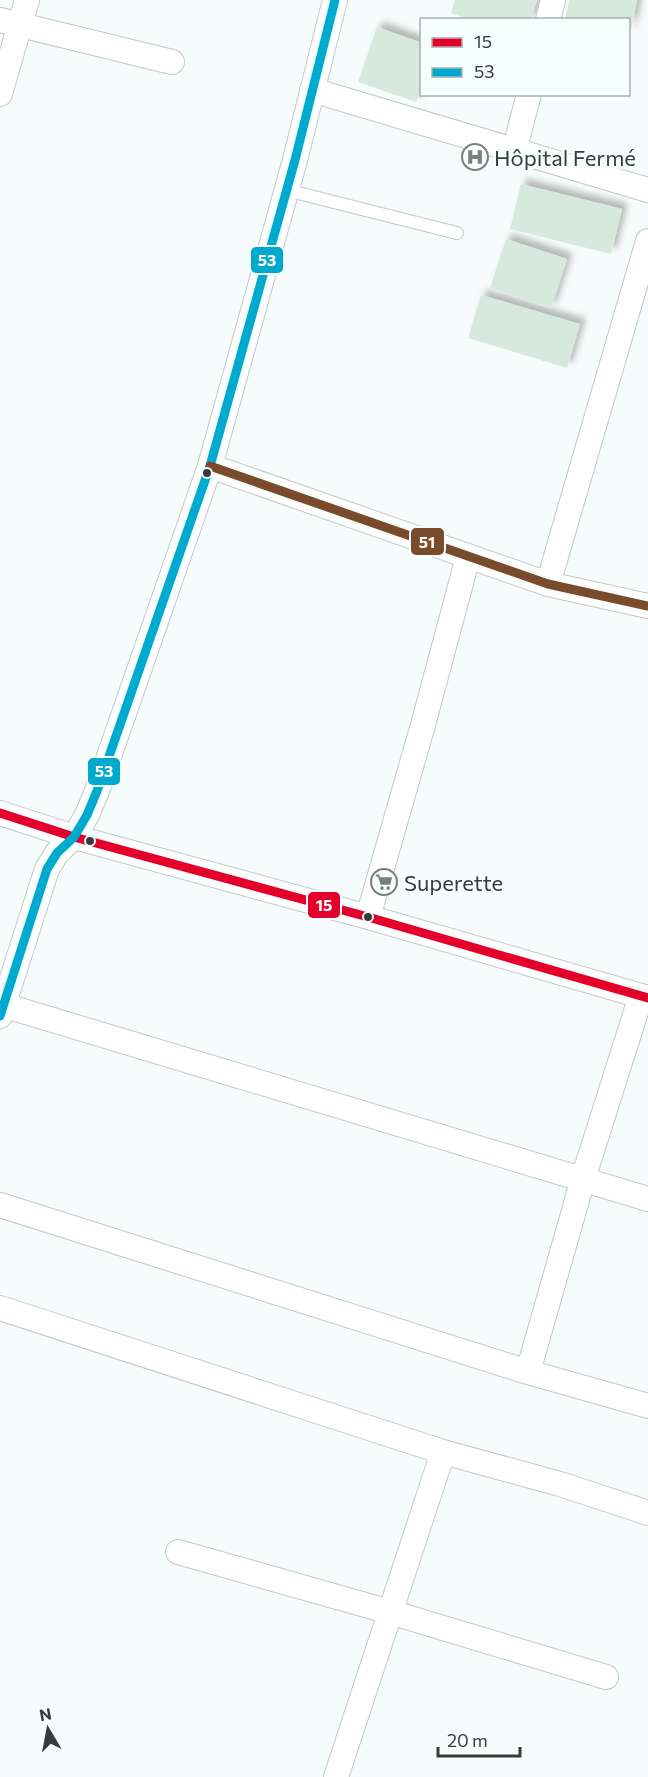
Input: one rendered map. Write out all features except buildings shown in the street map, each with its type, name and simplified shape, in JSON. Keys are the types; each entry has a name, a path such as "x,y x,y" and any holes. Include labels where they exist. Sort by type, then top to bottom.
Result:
{"street":[{"path":"0,94 10,23 27,0"},
{"path":"335,0 286,190 210,466 87,815 75,837 57,854 47,869 2,1010 648,1199"},
{"path":"548,18 553,0"},
{"path":"10,23 172,62"},
{"path":"312,90 648,190"},
{"path":"514,151 528,96"},
{"path":"548,584 648,241"},
{"path":"210,466 548,584 648,606"},
{"path":"368,916 468,557"},
{"path":"0,813 75,837 368,916 645,997 583,1179 528,1372"},
{"path":"0,1205 528,1372 648,1406"},
{"path":"0,1308 443,1452 560,1484 648,1513"},
{"path":"336,1777 443,1452"},
{"path":"178,1552 390,1612 606,1677"}],"lane":[{"path":"286,190 457,233"}],"transit line":[{"name":"53","path":"0,1016 47,869 57,853 74,837 97,791 210,466 295,160 335,0"},
{"name":"51","path":"210,466 548,584 648,606"},
{"name":"15","path":"0,813 74,837 368,917 648,998"}],"place":[{"name":"Hôpital Fermé","path":"475,157"},
{"name":"Superette","path":"384,882"}]}
